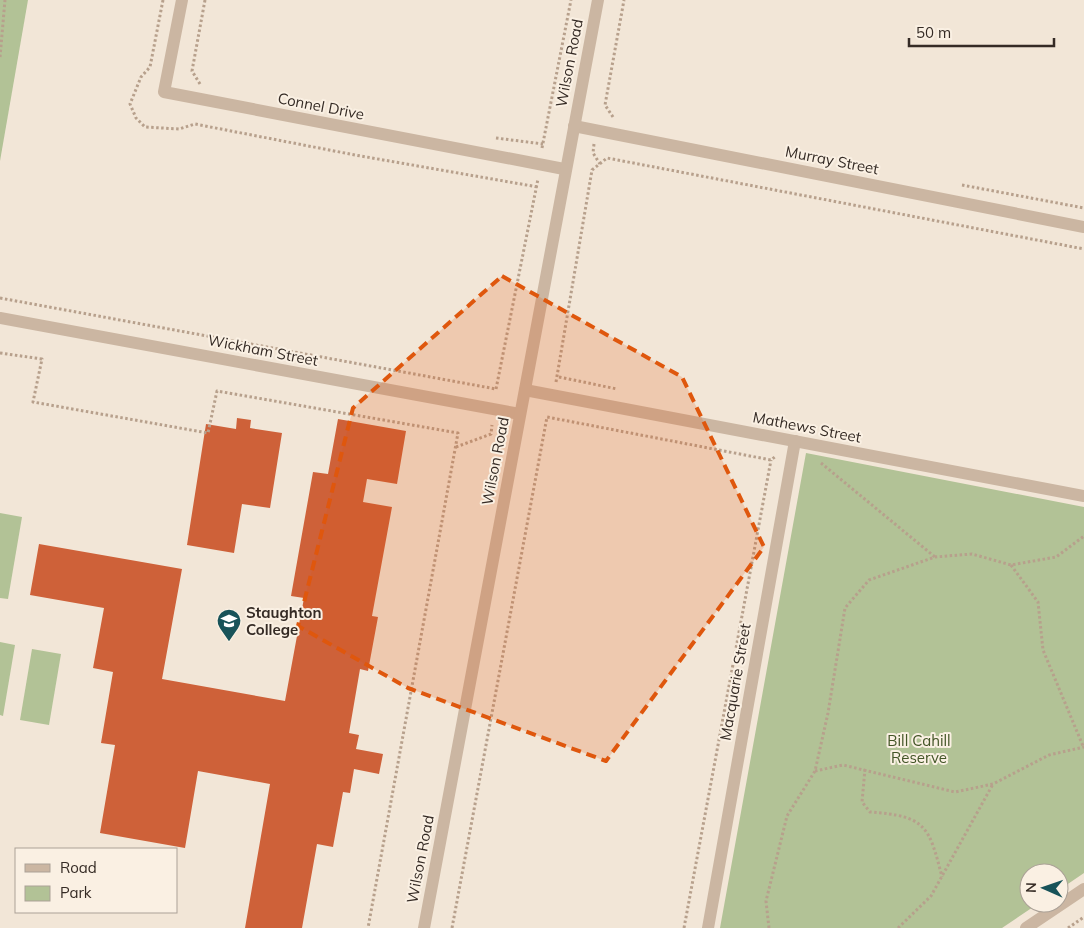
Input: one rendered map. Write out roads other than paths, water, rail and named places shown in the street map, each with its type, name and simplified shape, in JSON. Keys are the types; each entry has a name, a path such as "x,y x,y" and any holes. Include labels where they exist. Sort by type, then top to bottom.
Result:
{"street":[{"name":"Connel Drive","path":"182,0 164,92 564,169"},
{"name":"Wilson Road","path":"424,928 525,390 564,169 598,0"},
{"name":"Murray Street","path":"574,126 1084,227"},
{"name":"Wickham Street","path":"0,318 520,414"},
{"name":"Mathews Street","path":"525,390 1084,496"},
{"name":"Macquarie Street","path":"708,928 795,441"},
{"path":"1026,928 1084,889"}],"place":[{"name":"Staughton College","path":"229,642"}],"park label":[{"name":"Bill Cahill Reserve","path":"919,748"}]}
